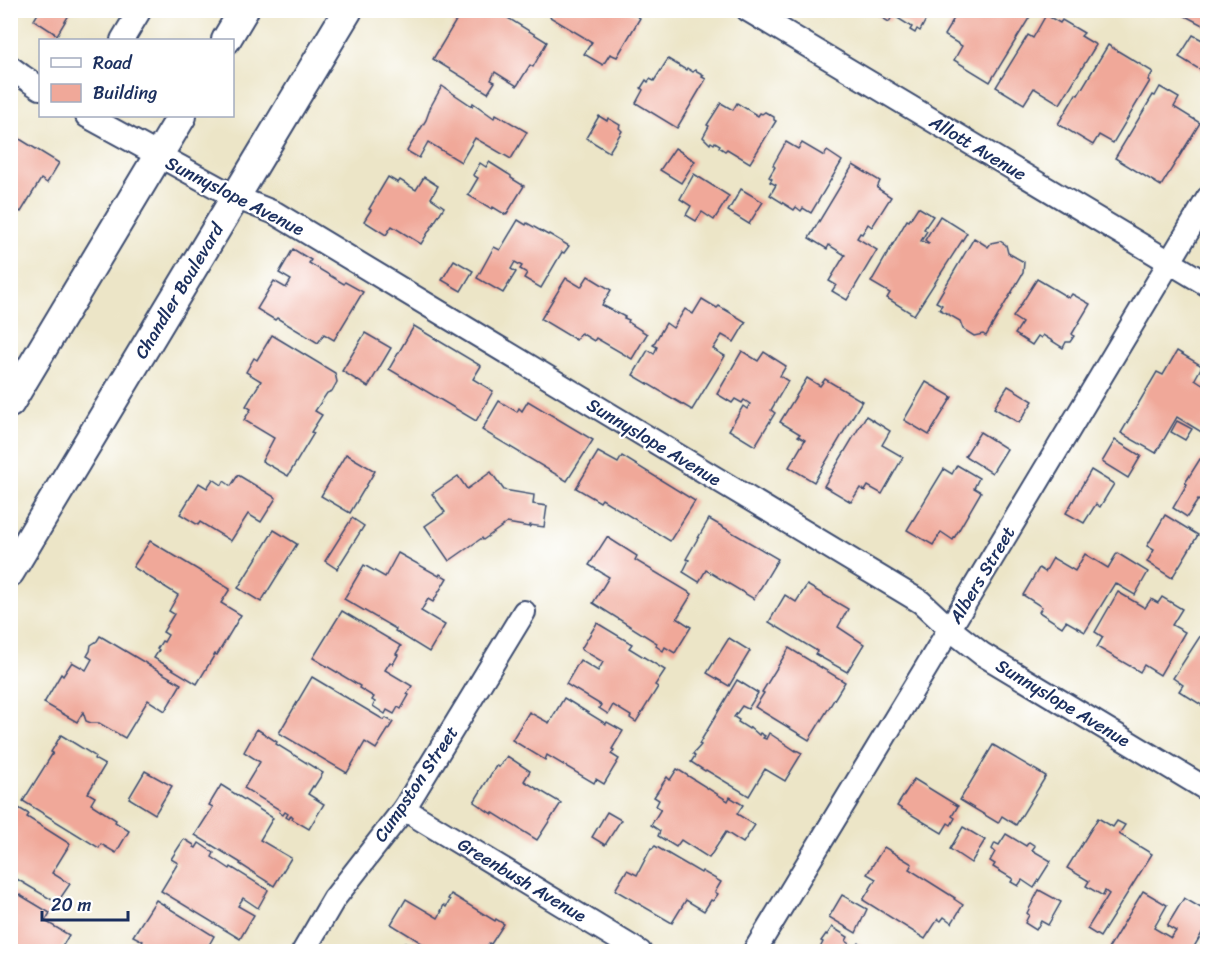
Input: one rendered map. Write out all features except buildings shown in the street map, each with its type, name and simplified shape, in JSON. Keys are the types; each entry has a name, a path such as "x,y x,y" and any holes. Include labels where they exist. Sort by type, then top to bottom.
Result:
{"street":[{"path":"123,39 140,10"},
{"path":"227,39 244,10"},
{"name":"Chandler Boulevard","path":"10,572 348,10"},
{"name":"Allott Avenue","path":"748,10 1208,285"},
{"path":"10,67 39,87"},
{"name":"Sunnyslope Avenue","path":"89,117 235,196 275,213 910,596 982,654 1208,790"},
{"path":"10,403 181,117"},
{"name":"Albers Street","path":"754,951 1208,198"},
{"name":"Cumpston Street","path":"303,951 334,899 404,809 524,612"},
{"name":"Greenbush Avenue","path":"404,809 640,951"}]}
